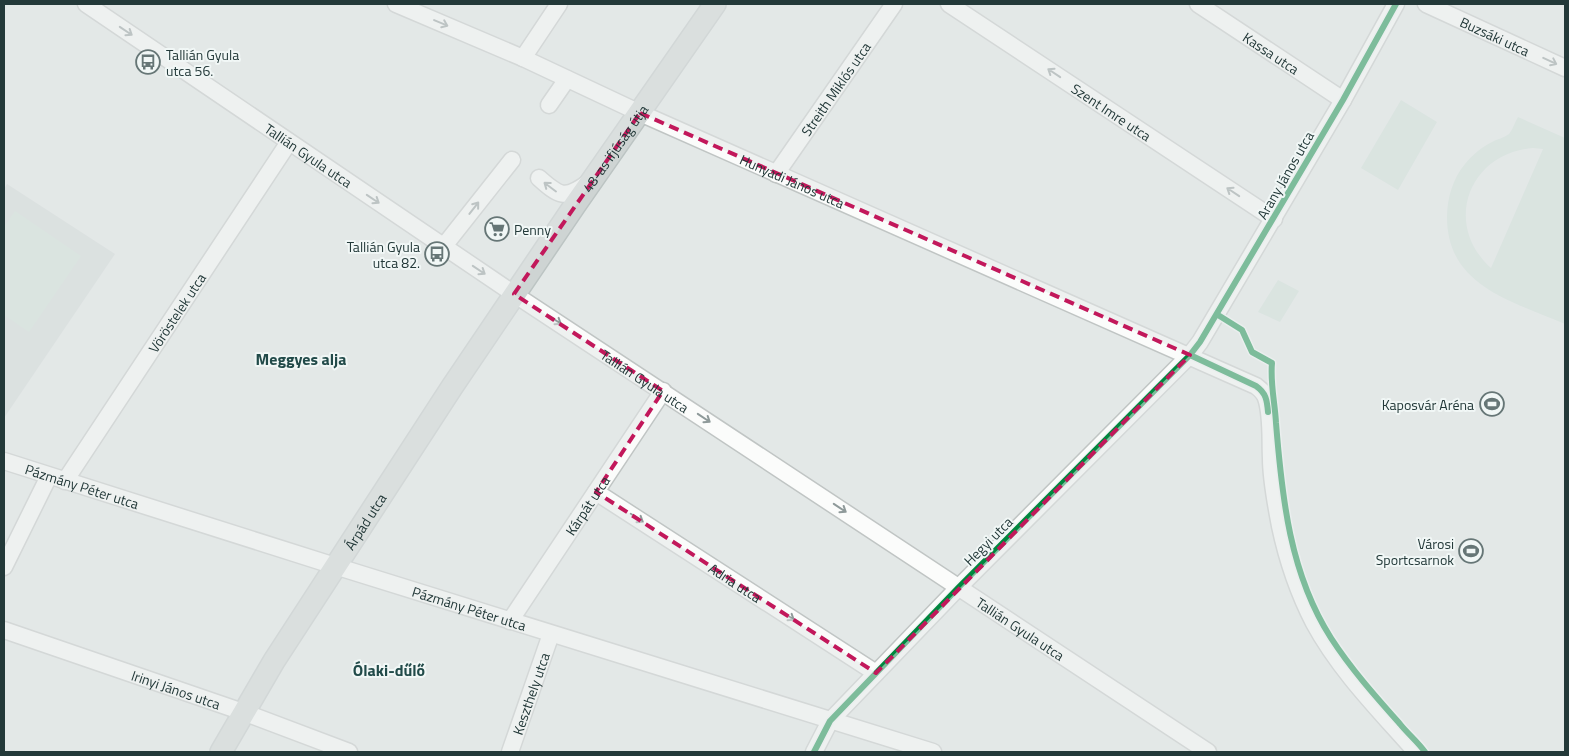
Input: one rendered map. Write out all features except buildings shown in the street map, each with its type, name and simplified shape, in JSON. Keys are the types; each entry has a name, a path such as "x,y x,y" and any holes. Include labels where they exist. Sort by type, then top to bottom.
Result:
{"main road":[{"name":"48-as ifjúság útja","path":"514,294 715,4"},
{"name":"Árpád utca","path":"221,752 243,712 335,566 514,294"}],"street":[{"name":"Tallián Gyula utca","path":"86,4 514,294 1208,752"},
{"name":"Hunyadi János utca","path":"396,4 523,58 776,174 1190,355 1263,391 1266,399 1271,460 1281,529 1292,568 1304,600 1314,623 1344,669 1416,752"},
{"path":"523,58 559,4"},
{"name":"Streith Miklós utca","path":"776,174 894,4"},
{"name":"Szent Imre utca","path":"949,4 1274,219"},
{"name":"Kassa utca","path":"1198,4 1343,100"},
{"name":"Arany János utca","path":"1190,355 1218,315 1343,100 1396,4"},
{"name":"Buzsáki utca","path":"1426,4 1565,68"},
{"path":"549,105 567,79"},
{"name":"Vöröstelek utca","path":"4,567 57,479 289,142"},
{"path":"444,246 512,160"},
{"path":"539,178 553,191 563,195 573,192 592,180"},
{"name":"Hegyi utca","path":"814,752 830,721 959,587 1190,355"},
{"name":"Kárpát utca","path":"510,621 663,391"},
{"name":"Pázmány Péter utca","path":"4,461 551,634 934,752"},
{"name":"Adria utca","path":"596,492 876,673"},
{"name":"Irinyi János utca","path":"4,630 243,712 349,752"},
{"name":"Keszthely utca","path":"510,752 551,634"}],"highlighted area":[{"path":"640,113 1190,355 876,673 596,492 663,391 514,294"}],"shaded area":[{"path":"1401,100 1437,122 1398,190 1361,168"},
{"path":"1518,117 1565,138 1565,324 1486,288 1471,276 1458,260 1450,241 1447,210 1457,176 1477,152 1488,144 1509,134","holes":["1533,148 1543,149 1491,268 1476,250 1468,231 1466,212 1470,193 1479,177 1493,163 1511,153"]},
{"path":"7,184 115,254 4,418 4,189"},
{"path":"15,211 81,256 29,332 4,315 4,227"},
{"path":"1278,280 1299,291 1280,322 1258,312"}],"cycle path":[{"path":"814,752 830,721 959,587 1190,355 1200,342 1343,100 1396,4"},
{"path":"1218,315 1242,330 1252,352 1272,363 1272,386 1281,479 1290,535 1297,562 1317,613 1331,638 1355,672 1425,752"},
{"path":"1190,355 1256,386 1265,397 1268,412"}],"place":[{"name":"Tallián Gyula utca 56.","path":"148,62"},
{"name":"Penny","path":"497,229"},
{"name":"Tallián Gyula utca 82.","path":"437,254"},
{"name":"Kaposvár Aréna","path":"1492,404"},
{"name":"Városi Sportcsarnok","path":"1471,551"}],"district":[{"name":"Meggyes alja","path":"301,359"},
{"name":"Ólaki-dűlő","path":"389,670"}]}
